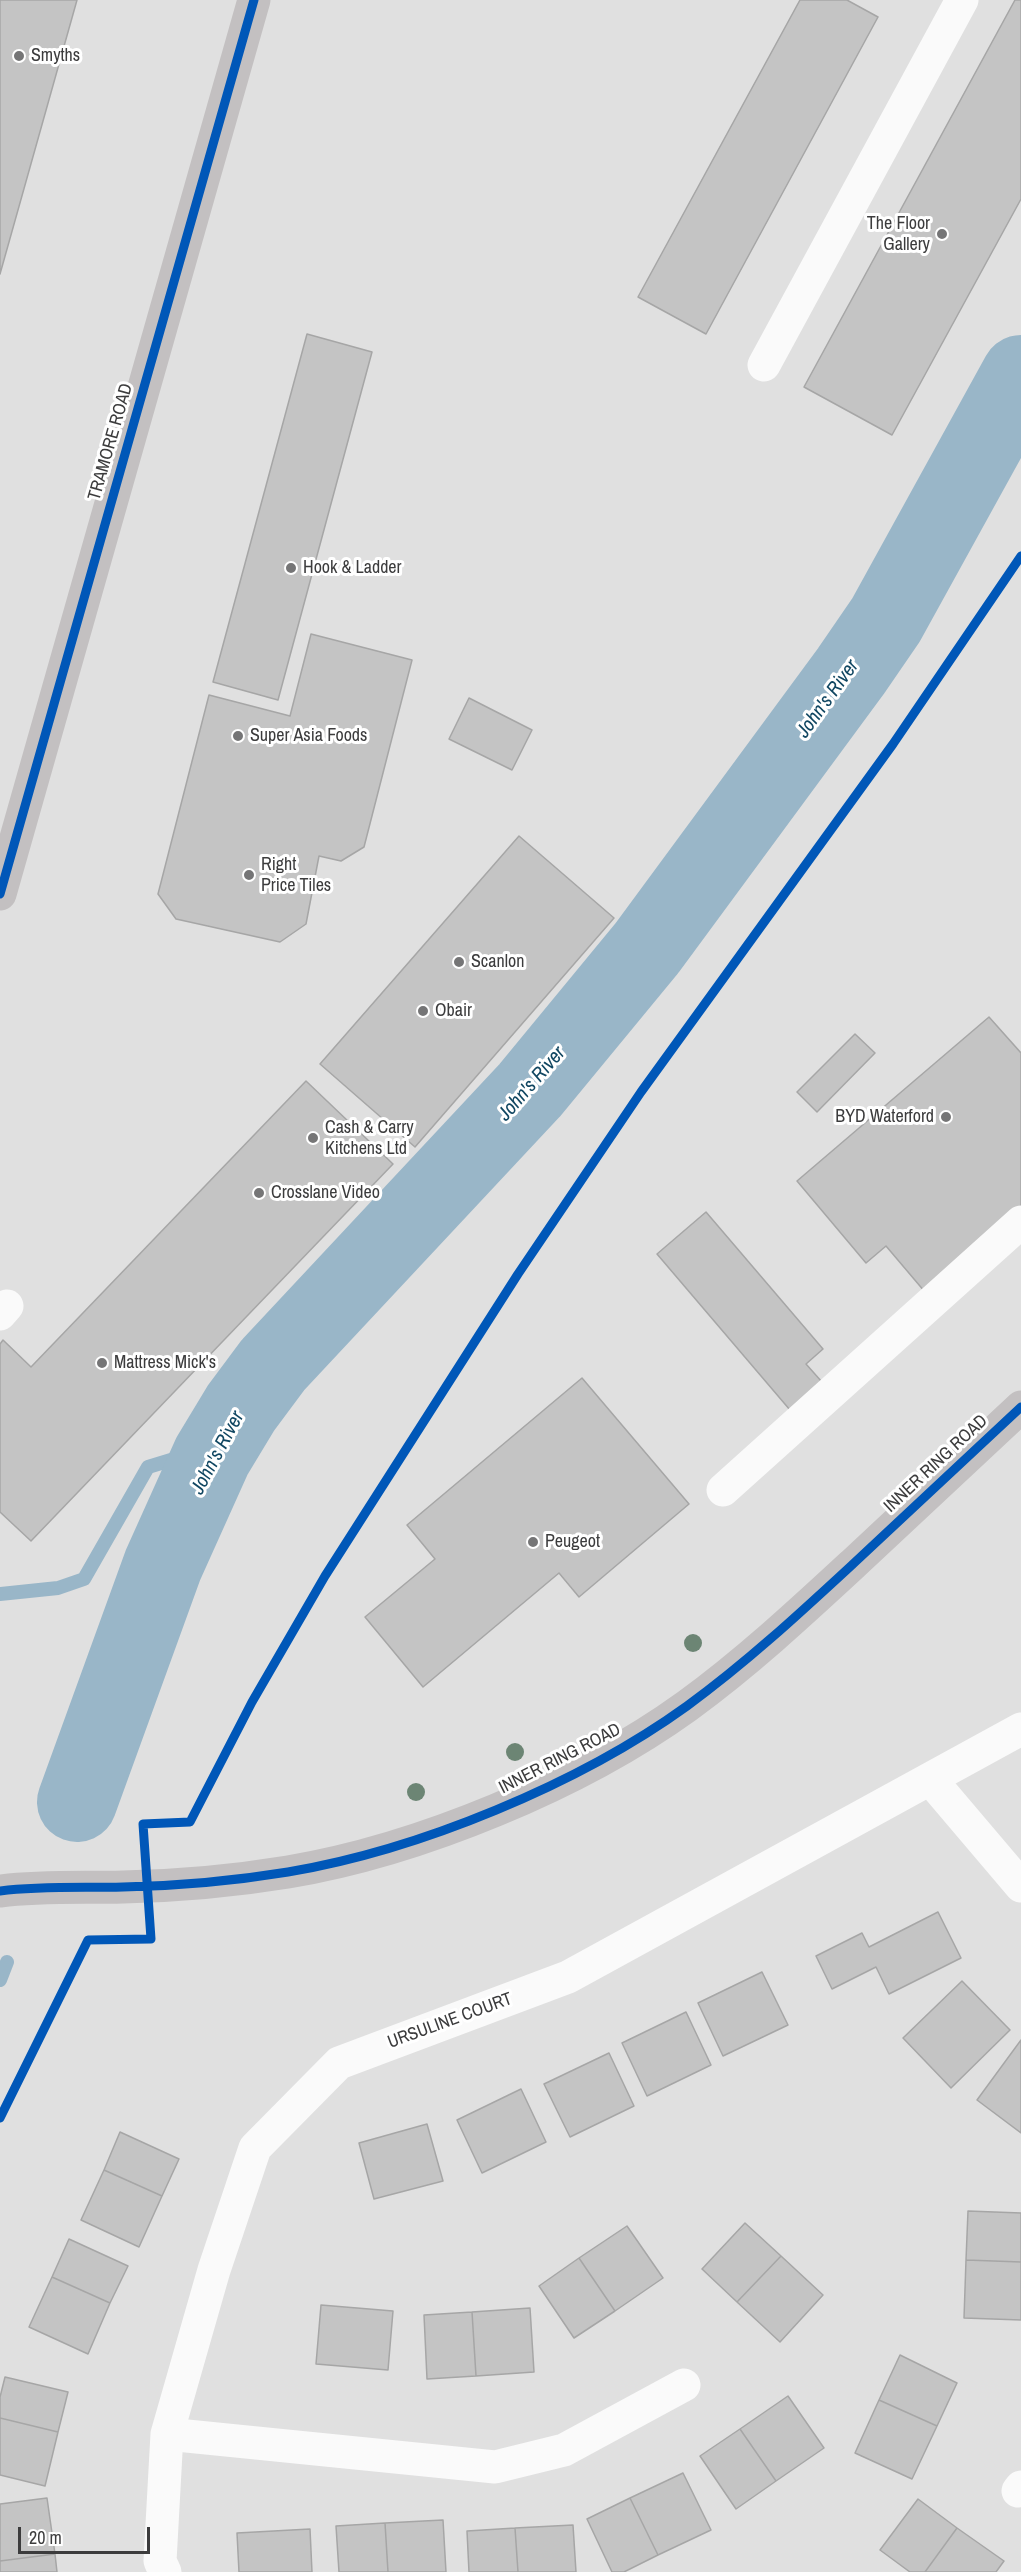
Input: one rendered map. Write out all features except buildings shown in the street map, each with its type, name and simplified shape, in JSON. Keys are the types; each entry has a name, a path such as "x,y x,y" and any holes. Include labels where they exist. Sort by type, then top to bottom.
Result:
{"main road":[{"name":"TRAMORE ROAD","path":"0,894 254,0"},
{"name":"INNER RING ROAD","path":"0,1891 186,1884 250,1878 342,1861 438,1832 493,1811 554,1782 686,1707 747,1659 1021,1407"},
{"path":"0,1869 73,1887"}],"street":[{"path":"764,365 962,0"},
{"path":"723,1490 1021,1222"},
{"name":"URSULINE COURT","path":"165,2572 160,2561 167,2434 214,2270 255,2148 339,2063 568,1977 1021,1729"},
{"path":"931,1780 1021,1886"},
{"path":"167,2434 495,2467 564,2450 684,2385"}],"path":[{"path":"145,1848 143,1824 190,1822"},
{"path":"83,1951 88,1940 152,1939 150,1920"}],"waterway":[{"name":"John's River","path":"77,1802 163,1565 212,1456 241,1408 273,1365 530,1090 647,948 886,620 1021,375"},
{"path":"0,1594 58,1588 84,1579 148,1467 184,1456 212,1456"},
{"name":"John's River","path":"0,1980 7,1962"}],"cycle path":[{"path":"0,894 254,0"},
{"path":"0,2118 88,1940 151,1939 143,1824 190,1822 252,1702 325,1576 518,1274 641,1092 893,744 1021,556"},
{"path":"0,1891 185,1884 288,1872 390,1848 496,1810 548,1787 598,1762 644,1735 730,1673 813,1601 1021,1407"}],"place":[{"name":"Smyths","path":"19,56"},
{"name":"The Floor Gallery","path":"942,234"},
{"name":"Hook & Ladder","path":"291,568"},
{"name":"Super Asia Foods","path":"238,736"},
{"name":"Right Price Tiles","path":"249,875"},
{"name":"Scanlon","path":"459,962"},
{"name":"Obair","path":"423,1011"},
{"name":"BYD Waterford","path":"946,1117"},
{"name":"Cash & Carry Kitchens Ltd","path":"313,1138"},
{"name":"Crosslane Video","path":"259,1193"},
{"name":"Mattress Mick's","path":"102,1363"},
{"name":"Peugeot","path":"533,1542"}]}
